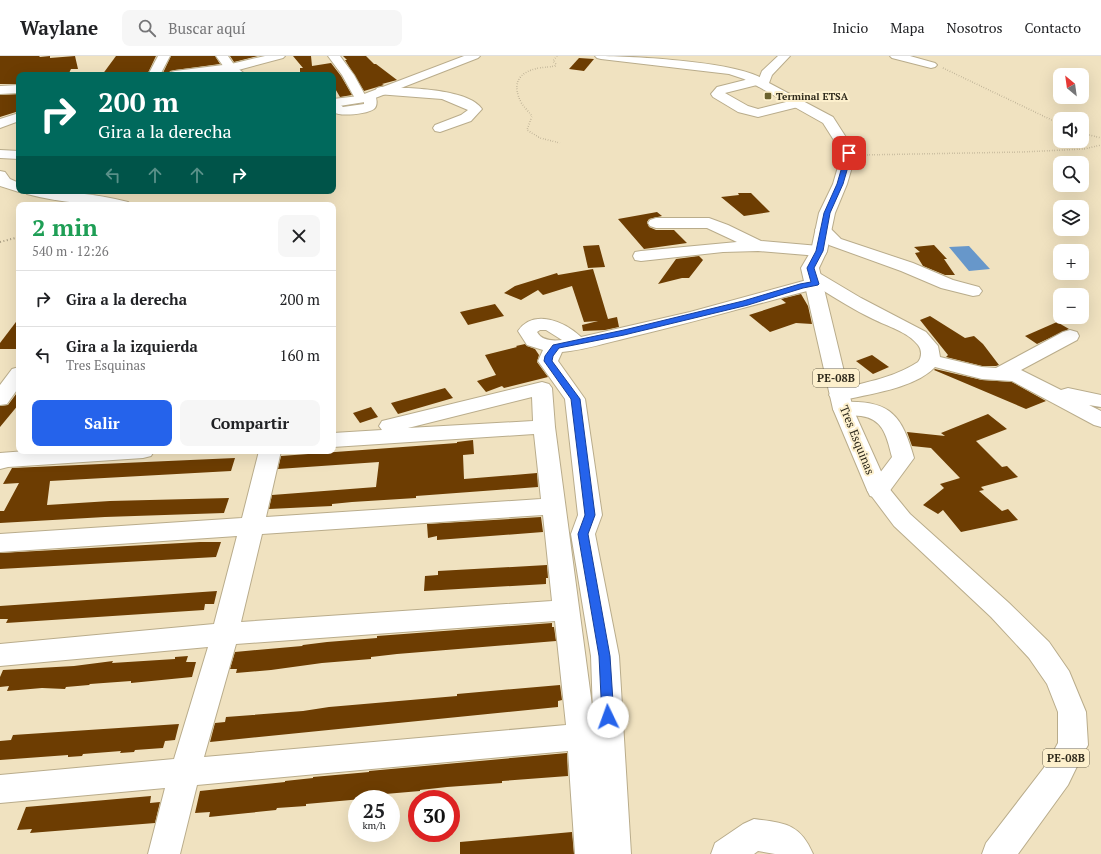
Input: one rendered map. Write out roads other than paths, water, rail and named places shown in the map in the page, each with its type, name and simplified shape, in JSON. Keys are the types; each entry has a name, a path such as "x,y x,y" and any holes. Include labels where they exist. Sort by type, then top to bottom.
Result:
{"main road":[{"path":"156,72 164,56"},
{"path":"222,56 235,71"},
{"path":"220,72 235,71 279,56"},
{"path":"334,56 348,75 367,94 370,106 357,110 340,111 336,107"},
{"path":"367,94 474,56"},
{"path":"601,56 730,71 748,76 798,104"},
{"path":"784,56 760,82 721,90 717,94 743,109 758,113 798,104"},
{"path":"896,56 931,65"},
{"path":"0,90 16,89"},
{"path":"336,94 429,93 470,104 476,109 466,118 440,128"},
{"name":"Tres Esquinas","path":"798,104 828,120 849,153 840,184 827,213 819,251 810,268 841,402 878,490 902,520 994,604 1040,650 1059,680 1072,712 1073,745 1056,775 998,854"},
{"path":"0,124 16,118"},
{"path":"0,154 16,155"},
{"path":"0,175 4,182 16,187"},
{"path":"46,194 109,202"},
{"path":"656,223 709,224 722,228 758,246"},
{"path":"823,230 835,242 907,267 947,284 973,291"},
{"path":"641,256 723,247 758,246 819,251"},
{"path":"615,854 605,656 583,534 590,515 575,399 548,361 549,356 566,344 655,325 746,303 814,281 908,329 925,341 932,353 931,360 925,366 904,378 841,402"},
{"path":"1001,373 1070,336"},
{"path":"931,360 976,372 1016,375 1038,386 1088,400 1100,413"},
{"path":"0,399 16,377"},
{"path":"337,439 542,388 544,427 582,737 591,854"},
{"path":"841,402 855,408 866,410 888,420 899,441 903,458 878,490"},
{"path":"337,439 544,427"},
{"path":"0,462 1,460 96,454"},
{"path":"164,854 185,772 226,634 269,454"},
{"path":"0,543 554,506"},
{"path":"0,655 226,634 566,610"},
{"path":"0,789 582,737"},
{"path":"726,854 754,834 782,838 797,854"}],"water":[{"path":"969,246 990,269 969,271 949,247"}],"place":[{"name":"Terminal ETSA","path":"768,96"}]}
